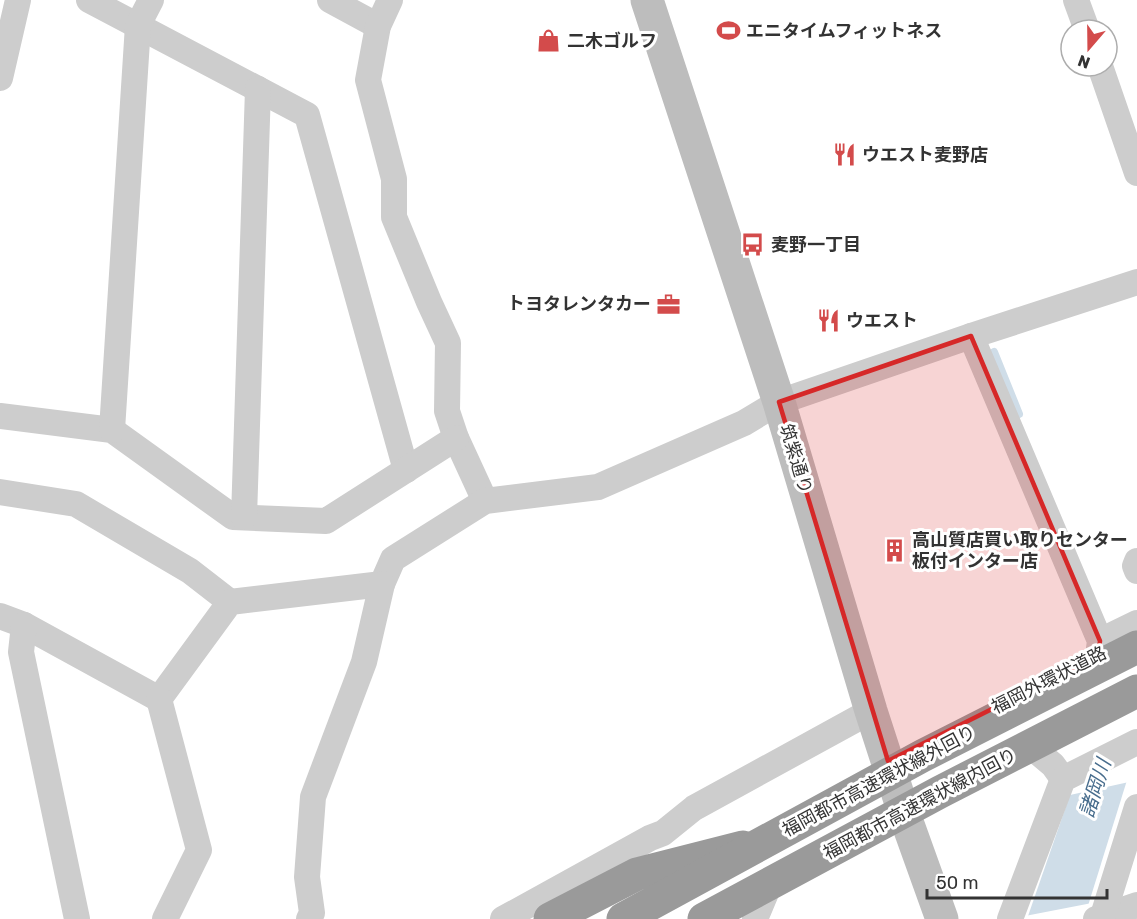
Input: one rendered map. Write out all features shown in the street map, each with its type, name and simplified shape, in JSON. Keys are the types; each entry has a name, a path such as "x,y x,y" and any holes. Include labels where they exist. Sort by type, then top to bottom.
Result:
{"highway":[{"name":"福岡外環状道路","path":"615,919 748,846 888,761 1099,648 1137,635"},
{"name":"福岡都市高速環状線外回り","path":"623,919 922,756 1137,647"},
{"path":"712,919 905,816 1028,744 1137,691"},
{"name":"福岡都市高速環状線内回り","path":"704,919 940,792 1137,691"},
{"path":"550,919 637,874 748,846"},
{"path":"730,919 768,888"}],"street":[{"path":"0,78 18,0"},
{"path":"89,0 308,115 406,470"},
{"path":"112,430 138,25 151,0"},
{"path":"330,0 378,26"},
{"path":"390,0 378,26 368,80 394,179 394,217 448,343 447,411 456,438 484,501"},
{"path":"1076,0 1083,18"},
{"name":"筑紫通り","path":"653,2 778,402 871,711 942,919"},
{"path":"1104,78 1137,173"},
{"path":"244,517 258,89"},
{"path":"309,919 312,913 307,877 313,797 364,662 382,584 393,559 484,501 598,487 744,423 778,402 1137,282"},
{"path":"971,336 1099,648 1137,623"},
{"path":"0,416 112,430 233,517 326,521 456,438"},
{"path":"0,492 76,504 190,571 230,602 382,584"},
{"path":"1137,561 1137,571"},
{"path":"159,699 230,602"},
{"path":"0,616 24,625 159,699 199,850 165,919"},
{"path":"24,625 21,652 77,919"},
{"path":"503,919 663,833 694,808 871,711"},
{"path":"1010,919 1063,779 1137,742"},
{"path":"1028,744 1053,765 1063,779"},
{"path":"1100,919 1137,807"},
{"path":"755,919 768,888"},
{"path":"1100,919 1137,905"}],"highlighted area":[{"path":"971,336 1100,641 1098,656 888,761 779,402"}],"water":[{"name":"諸岡川","path":"1137,601 1137,748 1087,909 1027,919"}],"pier":[{"path":"1137,598 1137,758 1129,782 1070,795 1087,736 1134,600"},
{"path":"1092,903 1086,919 1024,919 1025,916"}],"waterway":[{"path":"994,352 1019,414"}],"place":[{"name":"エニタイムフィットネス","path":"728,31"},
{"name":"二木ゴルフ","path":"549,41"},
{"name":"ウエスト麦野店","path":"844,155"},
{"name":"麦野一丁目","path":"753,245"},
{"name":"トヨタレンタカー","path":"669,304"},
{"name":"ウエスト","path":"828,321"},
{"name":"高山質店買い取りセンター 板付インター店","path":"894,550"}]}
